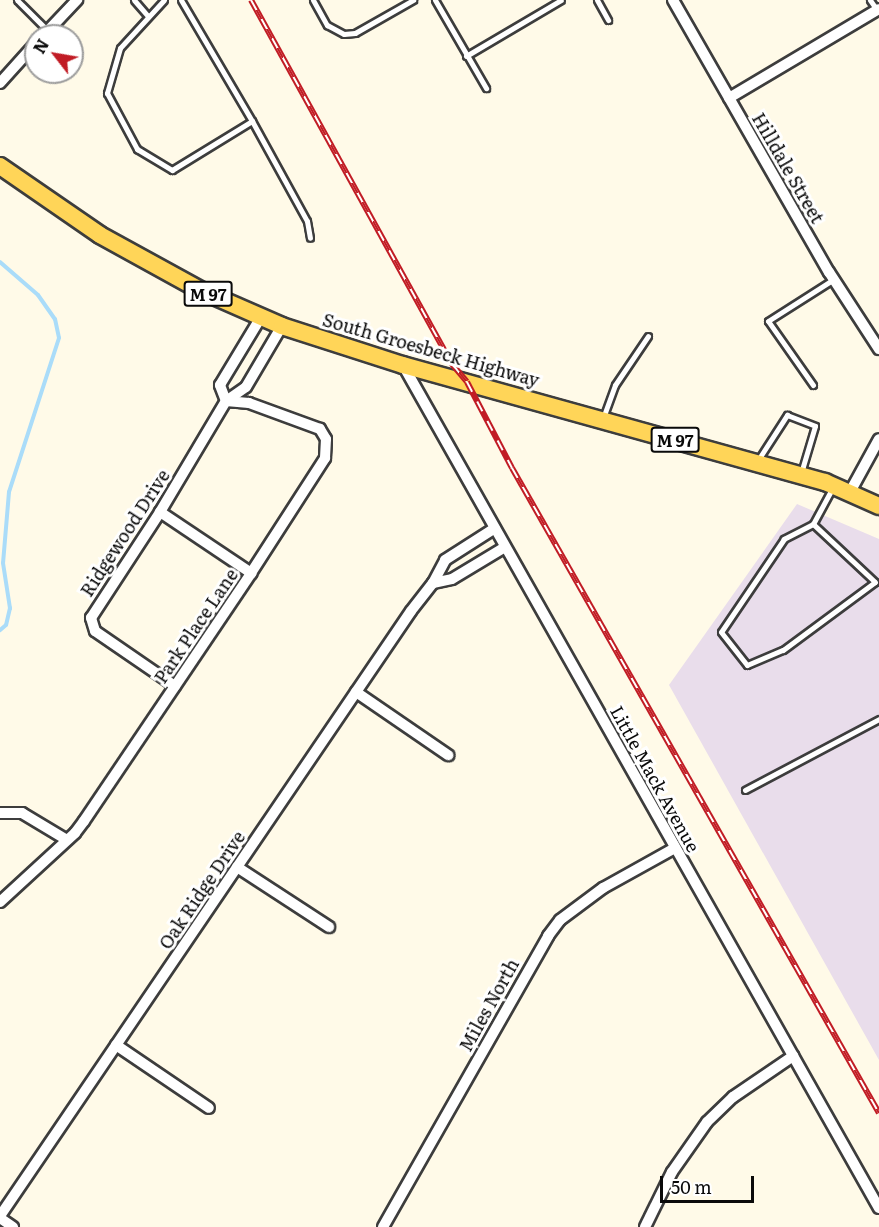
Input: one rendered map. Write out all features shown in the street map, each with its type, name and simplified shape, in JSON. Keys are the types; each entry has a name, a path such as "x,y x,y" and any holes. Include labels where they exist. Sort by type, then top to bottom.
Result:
{"main road":[{"name":"South Groesbeck Highway","path":"0,166 100,236 202,291 282,326 403,365 801,475 834,485 879,506"}],"street":[{"path":"54,24 77,0"},
{"name":"Hilldale Street","path":"674,0 834,279 879,349"},
{"path":"729,98 878,9"},
{"path":"0,83 24,56"},
{"name":"Ridgewood Drive","path":"226,401 220,385 261,317"},
{"name":"Ridgewood Drive","path":"175,686 95,631 91,624 93,613 160,512 226,401 246,387 282,326"},
{"name":"Little Mack Avenue","path":"403,365 879,1208"},
{"name":"Park Place Lane","path":"0,902 67,840 84,821 251,573 325,458 327,446 320,429 249,403 226,401"},
{"path":"850,492 879,439"},
{"path":"160,512 251,573"},
{"name":"Oak Ridge Drive","path":"0,1217 356,692 433,583 445,560 495,528"},
{"path":"433,583 452,579 506,547"},
{"path":"356,692 448,755"},
{"path":"0,813 22,813 67,840"},
{"name":"Miles North","path":"383,1227 548,936 567,915 603,888 675,848"},
{"path":"237,867 329,927"},
{"path":"116,1045 209,1108"},
{"path":"645,1227 666,1182 707,1122 733,1097 793,1056"},
{"path":"0,1217 13,1227"}],"lane":[{"path":"17,0 37,24"},
{"path":"134,0 147,15"},
{"path":"164,0 147,15 120,48 106,93 137,149 172,170 252,121"},
{"path":"181,0 307,221 310,238"},
{"path":"313,0 327,25 344,34 355,33 413,0"},
{"path":"435,0 486,88"},
{"path":"466,56 561,0"},
{"path":"597,0 608,20"},
{"path":"870,0 878,9"},
{"path":"813,385 768,321 834,279"},
{"path":"602,420 615,386 648,336"},
{"path":"757,462 787,416 815,426 801,475"},
{"path":"813,524 874,582 783,650 747,664 721,632 784,539 813,524 834,485"},
{"path":"745,790 879,718"}],"shaded area":[{"path":"797,504 879,539 879,1060 669,685"}],"waterway":[{"path":"0,262 38,295 55,319 59,338 9,492 3,563 10,608 6,625 0,630"}],"railway":[{"path":"251,0 452,364 467,382 512,468 879,1113"}]}
